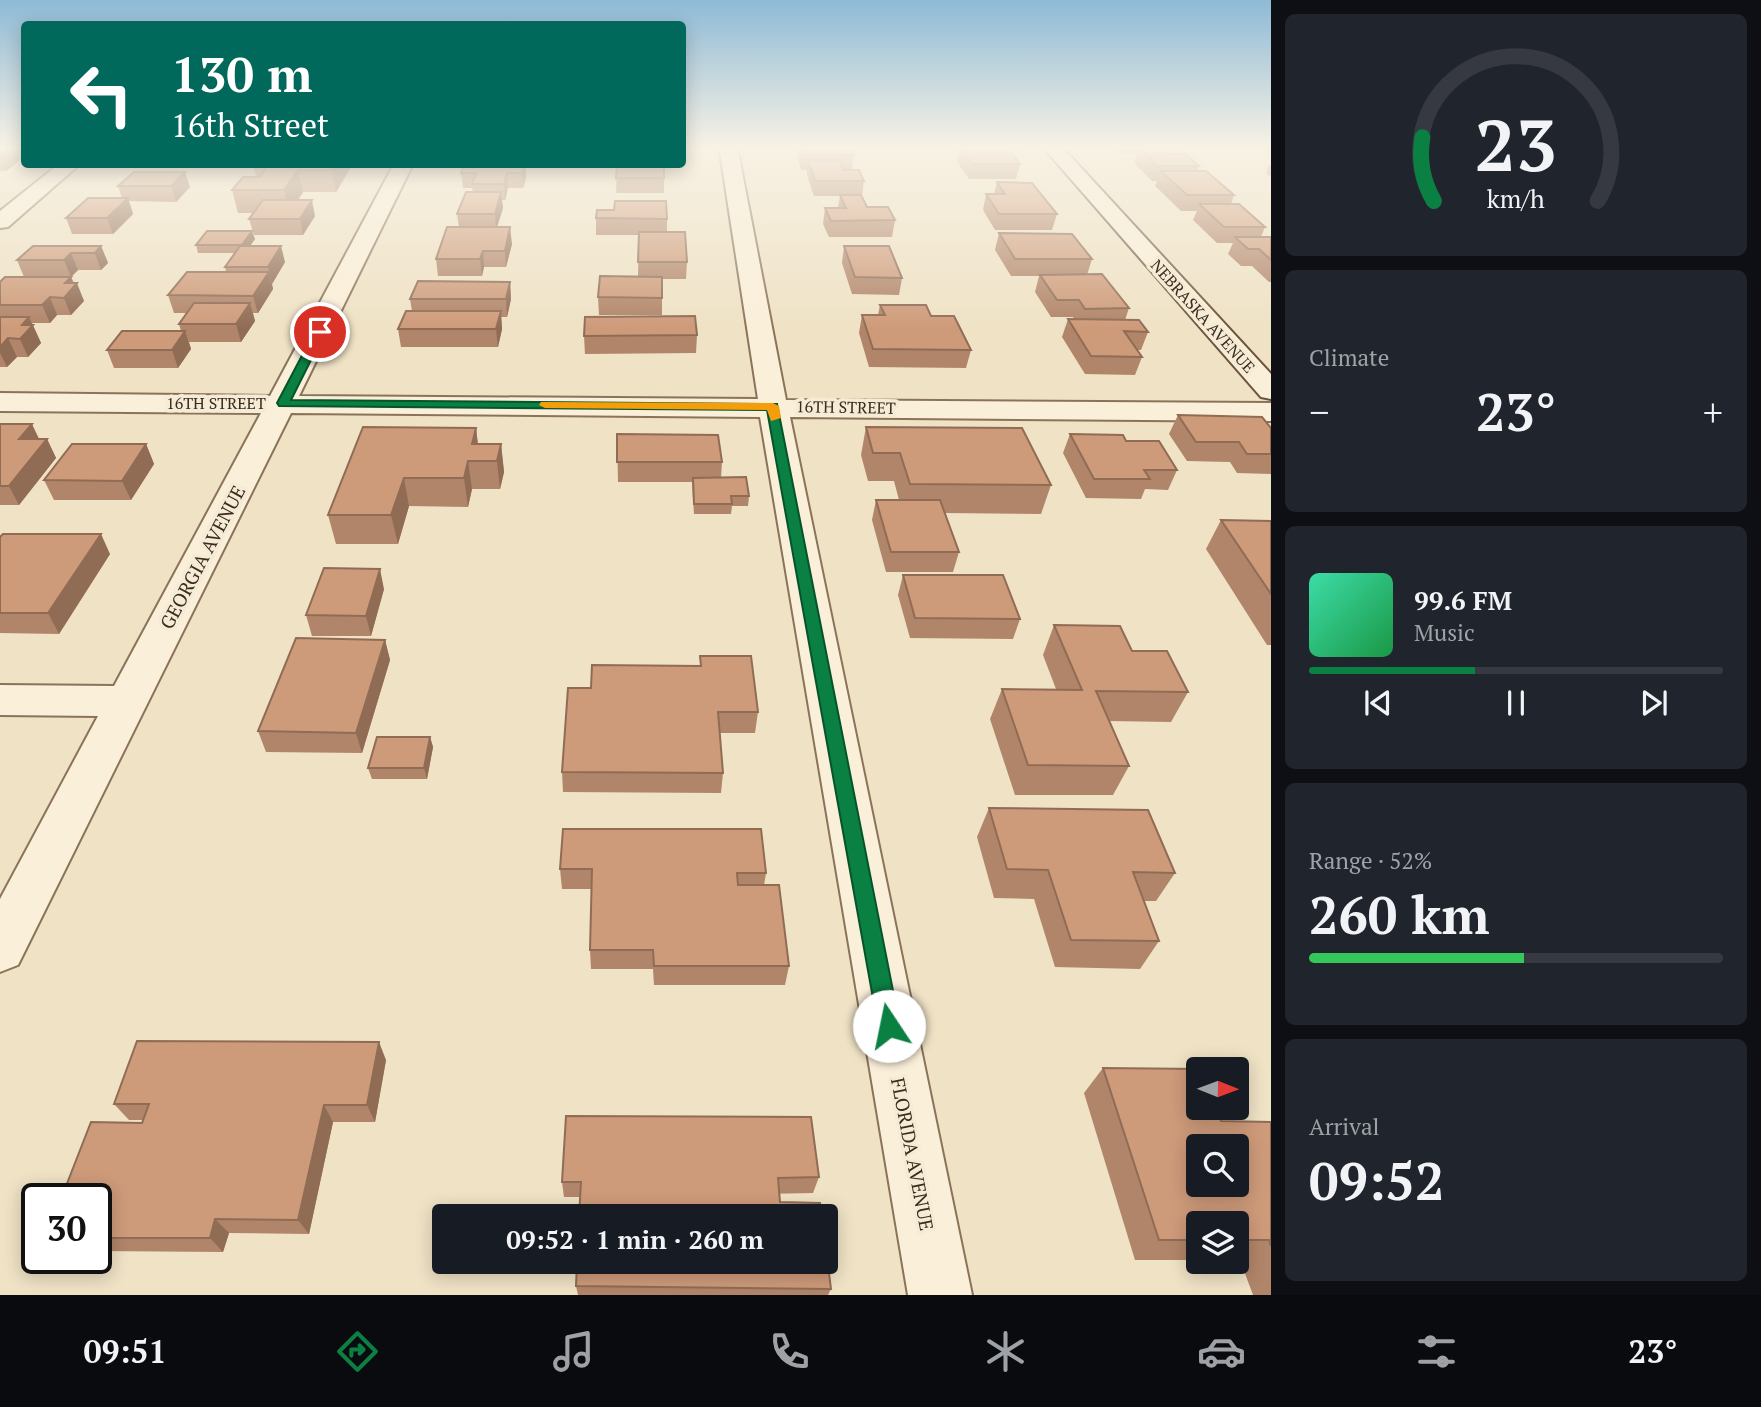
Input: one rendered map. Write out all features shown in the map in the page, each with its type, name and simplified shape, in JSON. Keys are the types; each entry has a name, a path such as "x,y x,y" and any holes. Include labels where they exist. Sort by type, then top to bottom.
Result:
{"street":[{"path":"0,222 19,206"},
{"name":"GEORGIA AVENUE","path":"0,949 383,206"},
{"name":"FLORIDA AVENUE","path":"738,206 773,406 940,1295"},
{"name":"NEBRASKA AVENUE","path":"1105,206 1271,391"},
{"name":"16TH STREET","path":"0,402 1271,412"},
{"path":"0,700 126,701"}],"building":[{"path":"79,206 119,206 107,218 66,218"},
{"path":"258,206 308,206 300,219 249,219"},
{"path":"460,206 497,206 495,214 457,214"},
{"path":"614,206 666,206 667,219 596,218 597,210 614,210"},
{"path":"994,206 1051,206 1057,214 999,214"},
{"path":"1202,206 1242,206 1265,227 1224,227"},
{"path":"888,207 895,220 831,221 825,208"},
{"path":"447,227 510,227 505,251 483,251 480,259 436,259"},
{"path":"207,231 252,231 242,245 196,245"},
{"path":"639,232 685,232 687,262 638,262"},
{"path":"999,233 1072,234 1092,259 1015,259"},
{"path":"1235,237 1271,237 1271,260 1259,249 1248,249"},
{"path":"33,246 101,246 95,253 71,253 64,260 17,260"},
{"path":"240,246 281,246 268,267 225,267"},
{"path":"844,246 889,246 902,278 855,277"},
{"path":"187,272 269,272 253,296 168,295"},
{"path":"1102,274 1129,308 1085,309 1079,300 1057,300 1040,275"},
{"path":"600,276 662,277 662,298 598,297"},
{"path":"5,277 71,277 65,283 77,283 64,298 50,297 42,305 0,305 0,282"},
{"path":"418,281 510,282 506,299 410,299"},
{"path":"194,303 250,303 236,324 179,324"},
{"path":"880,305 926,305 931,316 954,316 971,350 873,349 862,315 885,315"},
{"path":"406,311 501,311 496,329 398,329"},
{"path":"695,316 697,335 584,336 585,317"},
{"path":"0,317 29,317 22,325 33,325 20,339 8,338 0,347"},
{"path":"1068,319 1139,320 1148,332 1124,331 1142,357 1091,356"},
{"path":"122,331 185,331 172,350 107,350"},
{"path":"1178,415 1262,417 1271,428 1271,454 1247,454 1239,442 1196,442"},
{"path":"0,424 32,424 19,439 47,439 9,486 0,486"},
{"path":"363,427 476,428 472,444 501,444 497,461 468,461 464,478 404,478 391,515 328,515"},
{"path":"866,427 1022,428 1051,485 910,484 900,453 873,453"},
{"path":"617,434 718,435 722,462 617,462"},
{"path":"1070,434 1123,435 1126,441 1159,441 1177,470 1144,470 1150,479 1094,479"},
{"path":"72,444 146,444 122,481 44,480"},
{"path":"746,477 749,496 731,496 732,504 694,504 693,478"},
{"path":"876,500 940,500 959,552 891,552"},
{"path":"1221,520 1271,521 1271,594"},
{"path":"3,534 101,534 48,613 0,613 0,537"},
{"path":"324,568 380,569 366,616 306,615"},
{"path":"903,575 1003,575 1020,619 915,618"},
{"path":"1054,625 1120,626 1132,651 1167,651 1188,692 1096,691 1129,766 1028,765 1002,689 1082,690"},
{"path":"296,638 385,640 356,733 258,731"},
{"path":"700,656 751,656 758,712 718,712 723,773 562,772 568,688 591,688 592,665 701,666"},
{"path":"377,737 430,737 424,768 368,768"},
{"path":"989,808 1148,810 1175,873 1133,872 1159,941 1071,940 1048,870 1007,869"},
{"path":"563,829 761,829 766,873 737,873 738,885 779,885 789,966 654,966 653,950 590,950 592,869 560,869"},
{"path":"137,1041 379,1042 367,1105 324,1105 298,1220 215,1219 210,1238 112,1238 112,1183 67,1183 91,1122 142,1123 149,1104 114,1104"},
{"path":"1103,1068 1186,1069 1186,1120 1271,1122 1271,1246 1269,1240 1249,1240 1249,1211 1186,1211 1186,1240 1159,1240"},
{"path":"566,1116 811,1117 819,1177 778,1178 780,1202 820,1204 580,1204 581,1182 562,1182"},
{"path":"576,1274 829,1274 831,1289 576,1286"}],"slow traffic":[{"path":"545,405 773,406 775,418"}],"route":[{"path":"320,332 283,403 773,406 889,1026"}]}
